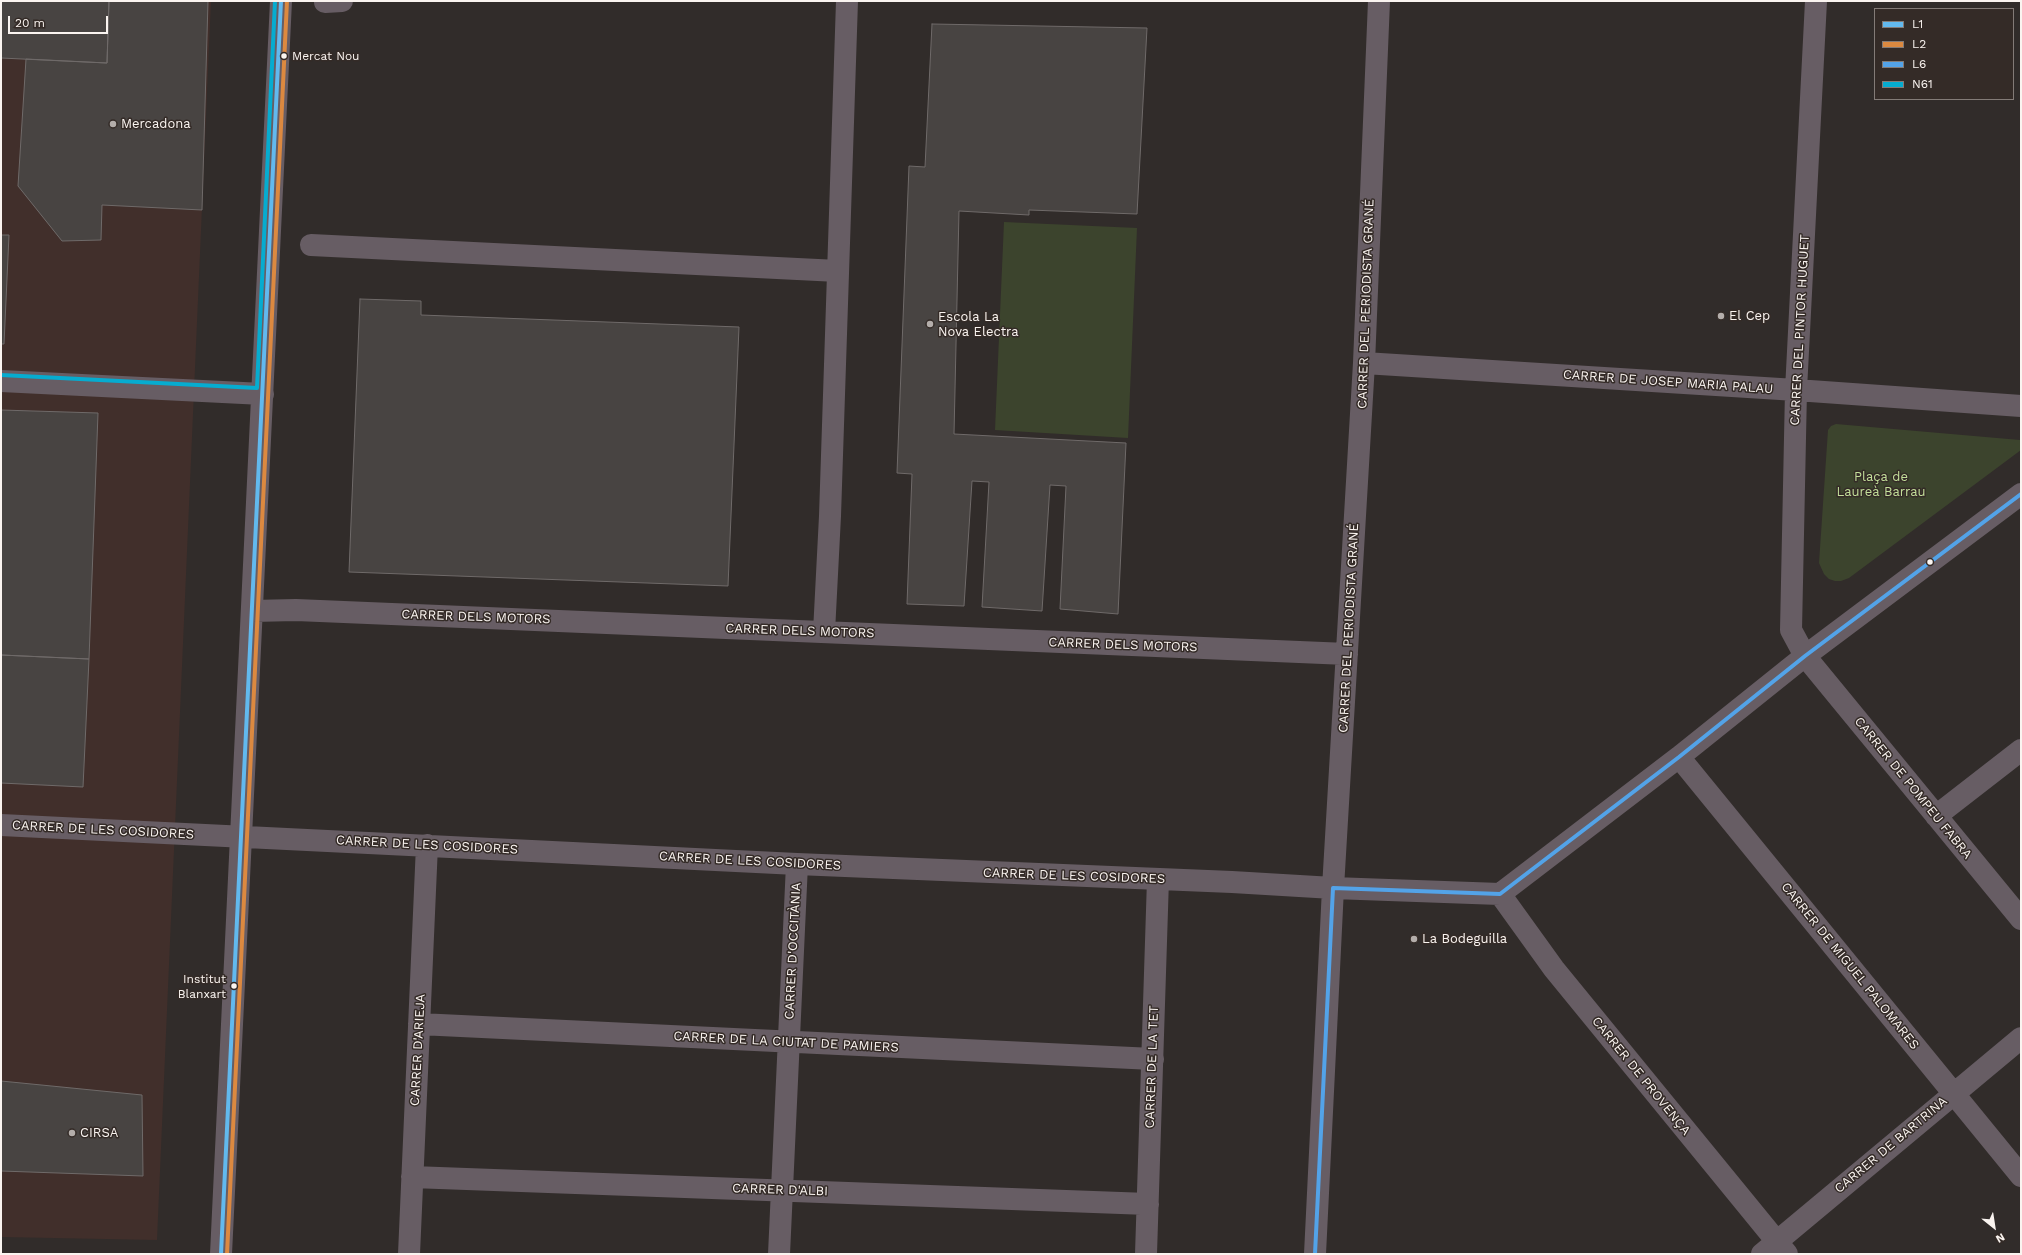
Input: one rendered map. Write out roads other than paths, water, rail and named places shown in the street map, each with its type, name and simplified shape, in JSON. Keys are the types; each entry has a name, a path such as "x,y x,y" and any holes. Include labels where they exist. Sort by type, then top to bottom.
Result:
{"street":[{"path":"221,1254 235,991 281,1"},
{"path":"824,632 847,1"},
{"name":"CARRER DEL PERIODISTA GRANÉ","path":"1315,1254 1333,888 1364,363 1379,1"},
{"name":"CARRER DEL PINTOR HUGUET","path":"1805,656 1791,630 1796,390 1816,1"},
{"path":"311,245 838,271"},
{"name":"CARRER DE JOSEP MARIA PALAU","path":"1364,363 1796,390 2021,406"},
{"path":"1,381 263,394"},
{"path":"1500,894 1679,757 1805,656 2021,494"},
{"name":"CARRER DELS MOTORS","path":"252,611 296,610 1347,654"},
{"name":"CARRER DE POMPEU FABRA","path":"1805,656 2021,920"},
{"path":"1936,816 2021,750"},
{"name":"CARRER DE MIGUEL PALOMARES","path":"1679,757 2021,1176"},
{"name":"CARRER DE LES COSIDORES","path":"1,825 241,838 427,845 797,864 1500,894"},
{"name":"CARRER D'ARIEJA","path":"409,1254 427,845"},
{"name":"CARRER D'OCCITÀNIA","path":"779,1254 797,864"},
{"name":"CARRER DE LA TET","path":"1146,1254 1158,879"},
{"name":"CARRER DE PROVENÇA","path":"1500,894 1554,969 1775,1250"},
{"name":"CARRER DE LA CIUTAT DE PAMIERS","path":"419,1024 1153,1059"},
{"name":"CARRER DE BARTRINA","path":"1775,1250 1953,1093 2021,1038"},
{"name":"CARRER D'ALBI","path":"412,1177 1148,1204"}],"place":[{"name":"Mercat Nou","path":"284,56"},
{"name":"Mercadona","path":"113,124"},
{"name":"El Cep","path":"1721,316"},
{"name":"Escola La Nova Electra","path":"930,324"},
{"name":"La Bodeguilla","path":"1414,939"},
{"name":"Institut Blanxart","path":"234,986"},
{"name":"CIRSA","path":"72,1133"}],"park label":[{"name":"Plaça de Laureà Barrau","path":"1881,484"}]}
